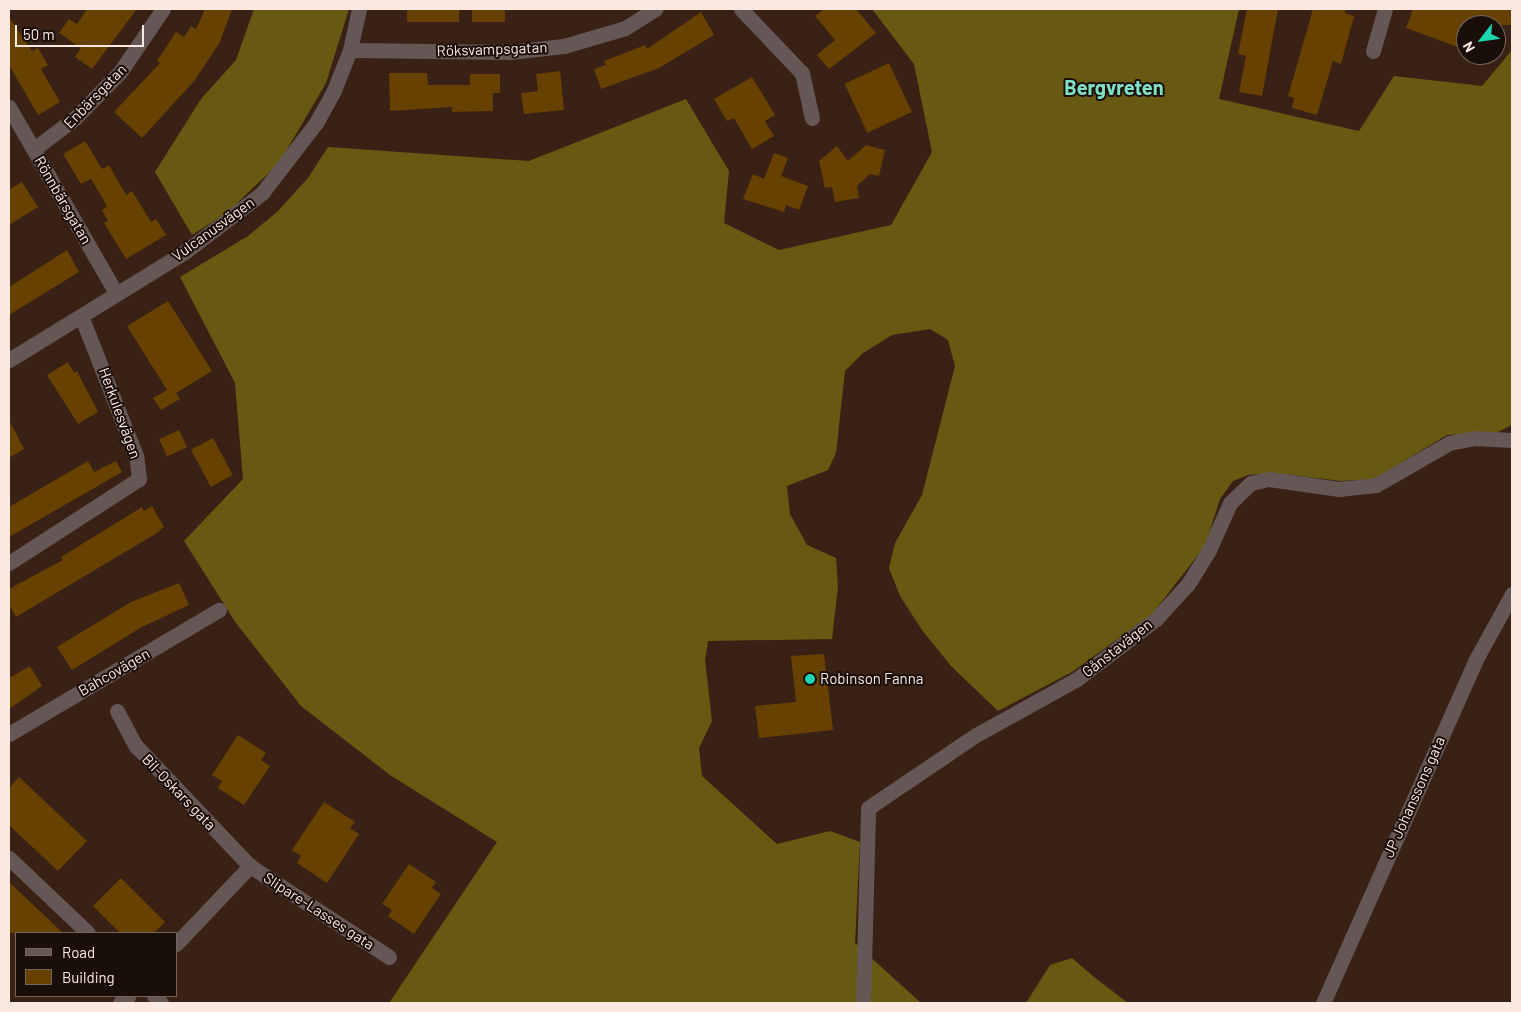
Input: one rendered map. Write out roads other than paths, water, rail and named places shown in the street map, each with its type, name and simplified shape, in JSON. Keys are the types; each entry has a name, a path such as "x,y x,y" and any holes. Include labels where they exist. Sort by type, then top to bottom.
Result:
{"street":[{"name":"Enbärsgatan","path":"34,148 75,118 120,72 163,9"},
{"name":"Vulcanusvägen","path":"9,360 212,234 262,193 316,123 350,50 359,9"},
{"name":"Röksvampsgatan","path":"350,50 510,52 564,46 625,28 655,9"},
{"path":"741,9 802,73 812,118"},
{"path":"1373,51 1385,9"},
{"name":"Rönnbärsgatan","path":"9,107 116,293"},
{"name":"Herkulesvägen","path":"9,563 139,478 136,456 81,316"},
{"name":"Gånstavägen","path":"863,1003 868,808 976,735 1077,679 1156,619 1188,584 1209,550 1230,503 1251,483 1268,479 1339,489 1376,485 1449,443 1474,438 1512,440"},
{"name":"JP Johanssons gata","path":"1323,1003 1471,670 1512,594"},
{"name":"Bahcovägen","path":"9,734 219,610"},
{"name":"Bil-Oskars gata","path":"117,711 136,746 250,866"},
{"path":"9,858 87,932"},
{"path":"178,942 250,866"},
{"name":"Slipare-Lasses gata","path":"250,866 389,957"}],"place":[{"name":"Robinson Fanna","path":"810,679"}],"district":[{"name":"Bergvreten","path":"1114,87"}]}
